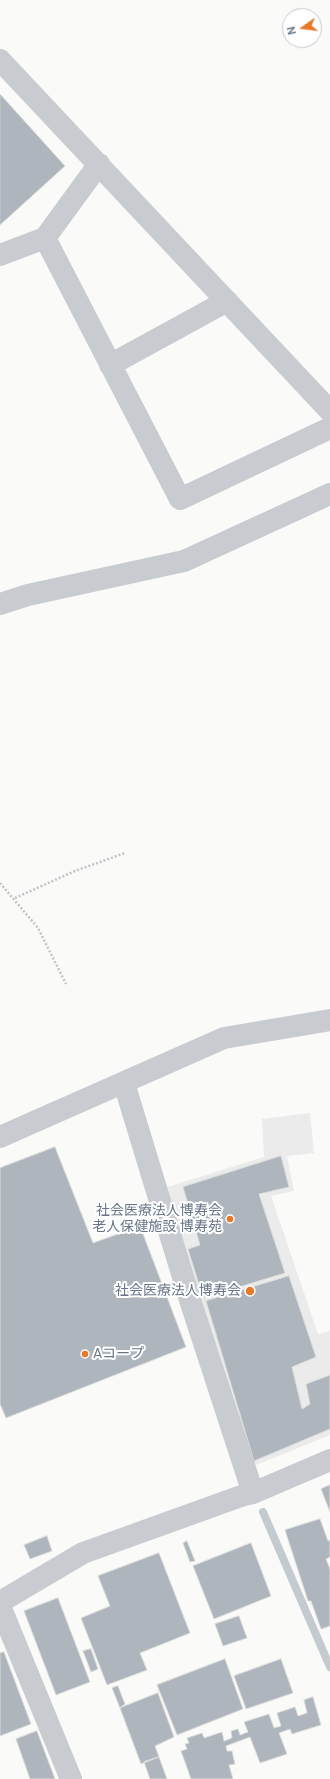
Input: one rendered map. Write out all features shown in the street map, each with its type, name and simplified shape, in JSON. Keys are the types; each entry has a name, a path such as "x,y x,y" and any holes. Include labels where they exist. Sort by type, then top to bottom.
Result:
{"street":[{"path":"0,60 330,411"},
{"path":"0,255 45,238 99,164"},
{"path":"45,238 180,499 330,428"},
{"path":"110,365 228,301"},
{"path":"0,604 28,595 184,561 330,494"},
{"path":"0,1138 224,1038 330,1020"},
{"path":"124,1083 190,1300 253,1493"},
{"path":"0,1602 83,1553 253,1493 330,1460"},
{"path":"0,1606 71,1779"}],"path":[{"path":"15,898 75,871 124,853"},
{"path":"0,883 15,898 38,928 66,984"}],"shaded area":[{"name":"社会医療法人博寿会","path":"310,1113 314,1153 287,1156 294,1191 271,1196 318,1334 330,1331 330,1435 251,1467 164,1188 264,1157 262,1119"}],"building":[{"path":"0,94 65,166 0,225"},
{"path":"55,1147 93,1243 140,1226 186,1347 6,1418 0,1404 0,1168"},
{"name":"社会医療法人博寿会 老人保健施設 博寿苑","path":"281,1156 289,1187 259,1194 285,1273 203,1298 188,1249 200,1245 183,1187"},
{"path":"289,1276 316,1357 292,1367 302,1409 310,1404 306,1384 330,1375 330,1429 254,1461 206,1301"},
{"path":"330,1485 330,1512 321,1489"},
{"path":"320,1519 328,1541 330,1540 330,1557 326,1559 330,1569 330,1626 321,1629 311,1601 308,1601 285,1530"},
{"path":"47,1536 52,1551 30,1559 24,1545"},
{"path":"187,1541 195,1561 190,1562 183,1543"},
{"path":"251,1543 271,1596 214,1619 193,1566"},
{"path":"159,1553 190,1633 140,1653 147,1670 107,1685 81,1618 110,1606 98,1576"},
{"path":"58,1598 90,1682 56,1695 24,1611"},
{"path":"239,1616 247,1638 223,1646 215,1624"},
{"path":"91,1649 98,1669 91,1672 83,1651"},
{"path":"4,1652 31,1724 0,1736 0,1653"},
{"path":"225,1659 243,1709 177,1735 157,1685"},
{"path":"281,1659 293,1693 246,1709 234,1676"},
{"path":"118,1686 125,1704 120,1708 112,1688"},
{"path":"158,1693 174,1737 155,1746 159,1757 141,1764 120,1708"},
{"path":"313,1697 321,1725 292,1734 290,1729 279,1733 287,1754 260,1763 250,1737 226,1746 227,1751 232,1751 235,1764 229,1765 233,1779 191,1779 181,1751 187,1749 185,1744 189,1743 187,1738 202,1733 204,1738 222,1732 224,1741 232,1738 231,1731 238,1729 240,1735 248,1732 244,1722 269,1714 274,1728 281,1726 277,1713 295,1707 298,1716 307,1713 304,1700"},
{"path":"37,1731 55,1779 30,1779 16,1739"},
{"path":"159,1757 167,1779 150,1779 144,1762"}],"waterway":[{"path":"263,1512 330,1667"}],"place":[{"name":"社会医療法人博寿会 老人保健施設 博寿苑","path":"230,1219"},
{"name":"社会医療法人博寿会","path":"250,1291"},
{"name":"Aコープ","path":"85,1354"}]}
